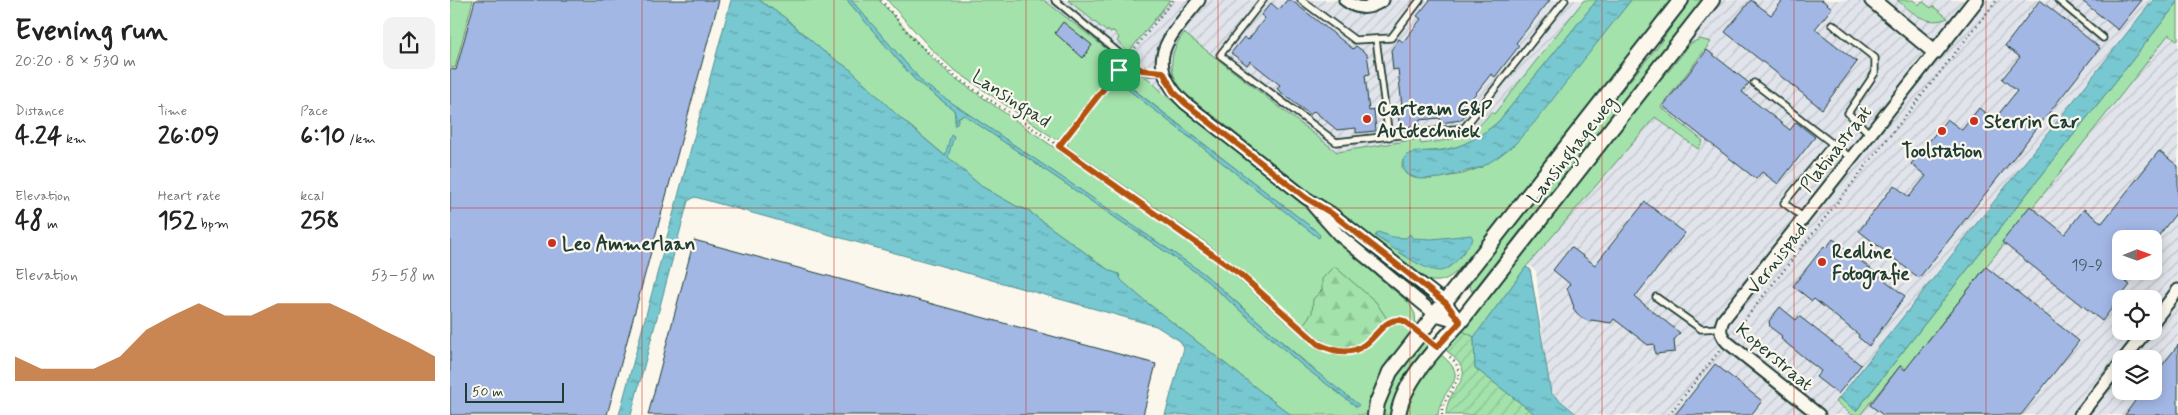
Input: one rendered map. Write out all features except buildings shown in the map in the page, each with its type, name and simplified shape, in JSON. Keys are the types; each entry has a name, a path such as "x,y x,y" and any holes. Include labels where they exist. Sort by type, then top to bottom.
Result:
{"street":[{"path":"1199,0 1170,37 1162,57 1163,72 1173,91 1185,103 1306,198 1331,213 1446,303 1460,322"},
{"path":"1345,0 1363,9 1374,6 1382,0"},
{"name":"Lansinghageweg","path":"1375,415 1379,395 1390,372 1421,335 1470,268 1681,0"},
{"name":"Lansinghageweg","path":"1398,415 1406,389 1437,347 1460,322 1712,0"},
{"path":"1872,0 1935,52"},
{"name":"Platinastraat","path":"1721,324 1976,0"},
{"path":"1306,198 1339,235 1436,315 1460,322"},
{"path":"2162,311 2178,290"},
{"name":"Koperstraat","path":"1721,324 1720,334 1727,342 1819,415"},
{"path":"2131,350 2139,340"},
{"path":"2080,415 2112,374"}],"lane":[{"path":"1055,0 1126,60 1142,70 1163,72"},
{"path":"1262,0 1220,55 1336,142 1464,128 1566,0"},
{"path":"1301,0 1355,40 1391,38 1420,0"},
{"path":"2058,0 2103,38"},
{"path":"1832,24 1875,58 1875,73 1848,113 1870,134"},
{"path":"1376,39 1389,137"},
{"path":"1754,83 1851,158"},
{"path":"1804,218 1784,203 1832,144"},
{"path":"1656,297 1701,329 1721,324"}],"path":[{"name":"Lansingpad","path":"881,0 914,40 960,80 1059,146 1240,274 1318,344 1340,352 1357,350 1371,341 1385,324 1394,320 1404,321 1421,335"},
{"path":"1059,146 1173,0"},
{"name":"Vernispad","path":"1669,415 1997,0"},
{"path":"1437,347 1456,363 1460,375 1442,407 1442,415"}],"shaded area":[{"path":"1009,0 2178,0 2178,415 1580,415 1548,390 1536,271 1475,222 1304,233"}],"green space":[{"path":"450,0 473,0 455,68 450,67"},
{"path":"759,0 847,0 914,79 954,110 956,125 959,117 964,115 1200,275 1304,367 1357,407 1203,273 924,84 851,0 879,0 930,56 952,76 1225,267 1287,323 1319,348 1341,355 1355,354 1368,348 1391,324 1401,324 1406,327 1414,333 1369,415 1291,415 1145,301 1120,280 1119,274 1110,271 1030,211 1016,206 981,186 897,115 851,70 823,51 784,17"},
{"path":"887,0 1044,0 1122,61 1060,138 1055,139 953,69 931,49"},
{"path":"1068,0 1170,0 1128,53 1117,41 1119,38 1114,31 1110,33 1108,30 1107,32"},
{"path":"1584,0 1597,0 1498,122 1481,135 1461,145 1441,150 1419,152 1403,160 1402,168 1406,174 1414,178 1431,179 1463,174 1482,167 1515,144 1631,0 1672,0 1462,265 1450,277 1444,280 1429,280 1411,272 1186,94 1175,79 1173,71 1172,64 1175,49 1184,33 1337,152 1419,139 1421,144 1442,141 1468,133 1484,121 1491,112 1494,114"},
{"path":"1690,0 1702,0 1472,292 1467,281 1658,46"},
{"path":"1897,0 1913,0 1919,5 1922,1 1931,8 1933,6 1948,18 1933,21 1927,20 1915,14"},
{"path":"2178,2 2178,41 2169,34 1915,357 1987,415 1964,415 1901,365 1860,415 1852,415 1836,402 1839,398 1857,410"},
{"path":"1700,39 1711,42 1661,107 1703,141 1698,149 1655,117 1526,267 1474,337 1459,329 1648,89 1668,72 1691,43"},
{"path":"1126,65 1150,80 1165,95 1312,212 1344,248 1409,303 1415,314 1416,326 1402,318 1391,318 1382,323 1366,339 1355,346 1342,348 1324,344 1205,242 1067,146 1070,135","holes":["1123,81 1315,230 1319,238 1121,84"]},
{"path":"1334,266 1376,302 1387,319 1368,339 1351,348 1342,348 1325,343 1302,326 1312,313 1313,299 1322,290 1322,279"},
{"path":"1459,329 1474,337 1475,368 1536,415 1446,415 1448,403 1463,374 1462,367 1456,359 1443,348"},
{"path":"1423,340 1429,346 1402,380 1390,415 1382,415 1387,394 1392,384"},
{"path":"1440,354 1450,363 1455,377 1444,396 1438,415 1404,415 1417,383"}],"water":[{"path":"731,0 759,0 784,17 823,51 851,70 897,115 945,156 951,134 954,136 948,157 981,186 1016,206 1030,211 1110,271 1119,274 1121,280 1145,301 1291,415 1165,415 1184,348 1180,341 1156,326 695,197 688,201 631,415 619,415"},
{"path":"847,0 851,0 924,84 1203,273 1310,367 1359,405 1357,407 1304,367 1200,275 964,115 959,117 956,125 954,125 956,116 954,110 914,79"},
{"path":"1597,0 1631,0 1534,123 1515,144 1482,167 1441,178 1419,179 1406,174 1402,163 1408,154 1439,151 1456,147 1478,137 1498,122"},
{"path":"2153,0 2178,0 2178,2 1856,411 1839,398"},
{"path":"1122,81 1315,230 1320,235 1319,238 1121,84"},
{"path":"1378,232 1393,237 1406,238 1410,234 1412,238 1432,239 1471,235 1473,239 1453,264 1444,270 1438,271 1429,269 1399,252 1375,236"},
{"path":"1526,267 1530,269 1551,393 1578,415 1536,415 1475,368 1474,337"}],"place":[{"name":"Carteam G&P Autotechniek","path":"1367,119"},
{"name":"Sterrin Car","path":"1974,121"},
{"name":"Toolstation","path":"1942,131"},
{"name":"Leo Ammerlaan","path":"552,243"},
{"name":"Redline Fotografie","path":"1822,262"}],"route":[{"path":"1126,60 1142,70 1163,72 1167,83 1185,103 1306,198 1331,213 1446,303 1460,322 1437,347 1404,321 1399,320 1389,321 1364,347 1351,352 1332,351 1318,344 1240,274 1059,146 1119,70 1126,60"}]}
